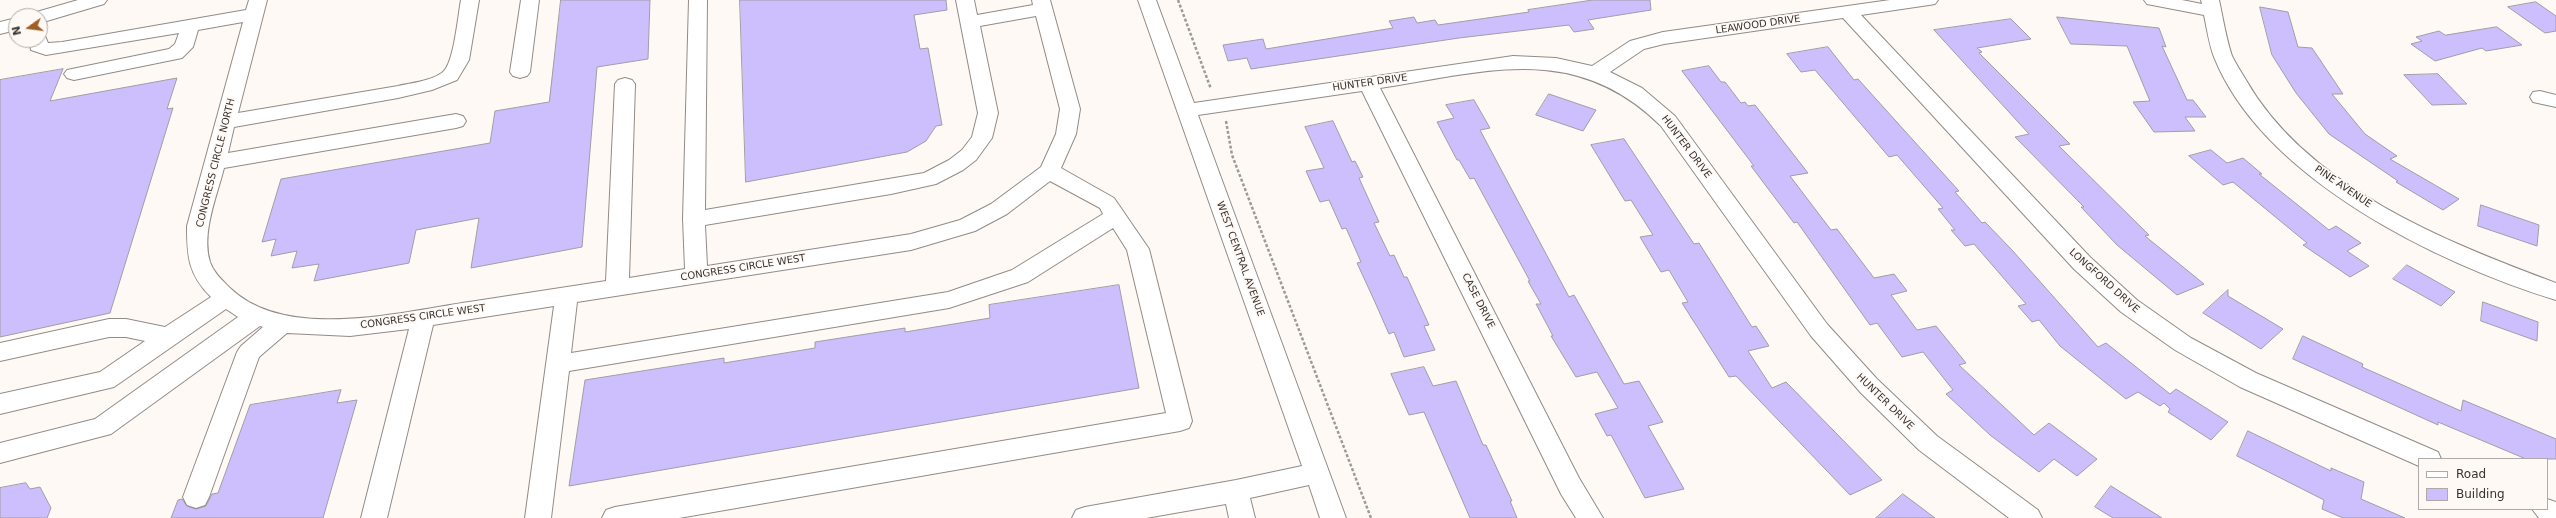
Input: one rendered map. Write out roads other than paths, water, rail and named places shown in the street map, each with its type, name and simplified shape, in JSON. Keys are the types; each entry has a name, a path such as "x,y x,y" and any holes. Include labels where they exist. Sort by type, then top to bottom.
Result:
{"street":[{"path":"48,15 98,0"},
{"path":"226,122 398,92 425,86 450,76 459,60 470,0"},
{"path":"520,72 530,0"},
{"path":"696,275 694,219 698,0"},
{"path":"694,219 891,187 929,179 956,165 969,155 982,138 988,113 965,0"},
{"name":"WEST CENTRAL AVENUE","path":"1147,0 1333,518"},
{"name":"LEAWOOD DRIVE","path":"1596,73 1636,45 1662,38 1929,0"},
{"path":"2153,0 2210,5"},
{"path":"970,22 1042,4"},
{"name":"CONGRESS CIRCLE WEST","path":"242,308 283,323 311,327 343,328 911,242 940,235 967,226 999,209 1049,171 1066,134 1070,108 1042,4"},
{"name":"PINE AVENUE","path":"2210,5 2228,70 2243,95 2268,126 2307,162 2349,193 2404,226 2462,255 2556,292"},
{"path":"43,48 62,48 190,26 256,7"},
{"name":"CONGRESS CIRCLE NORTH","path":"242,308 206,276 198,257 198,226 256,7"},
{"name":"LONGFORD DRIVE","path":"1848,12 2082,264 2130,306 2184,344 2248,380 2427,458"},
{"path":"74,74 175,54 184,47 190,26"},
{"name":"HUNTER DRIVE","path":"1187,110 1513,62 1557,64 1596,73 1644,97 1668,121 1819,330 1869,386 1928,443 2029,518"},
{"name":"CASE DRIVE","path":"1368,83 1570,486 1590,518"},
{"path":"617,287 625,84"},
{"path":"215,162 456,121"},
{"path":"616,518 1180,421 1138,249 1107,203 1049,171"},
{"path":"558,364 948,300 1020,276 1116,216"},
{"path":"538,518 567,295"},
{"path":"0,404 106,380 169,337 242,308"},
{"path":"0,453 102,427 242,308"},
{"path":"374,518 423,317"},
{"path":"196,497 249,352 283,323"},
{"path":"0,352 109,328 126,328 169,337"},
{"path":"1085,518 1236,491 1317,473"},
{"path":"1236,491 1242,518"}]}
